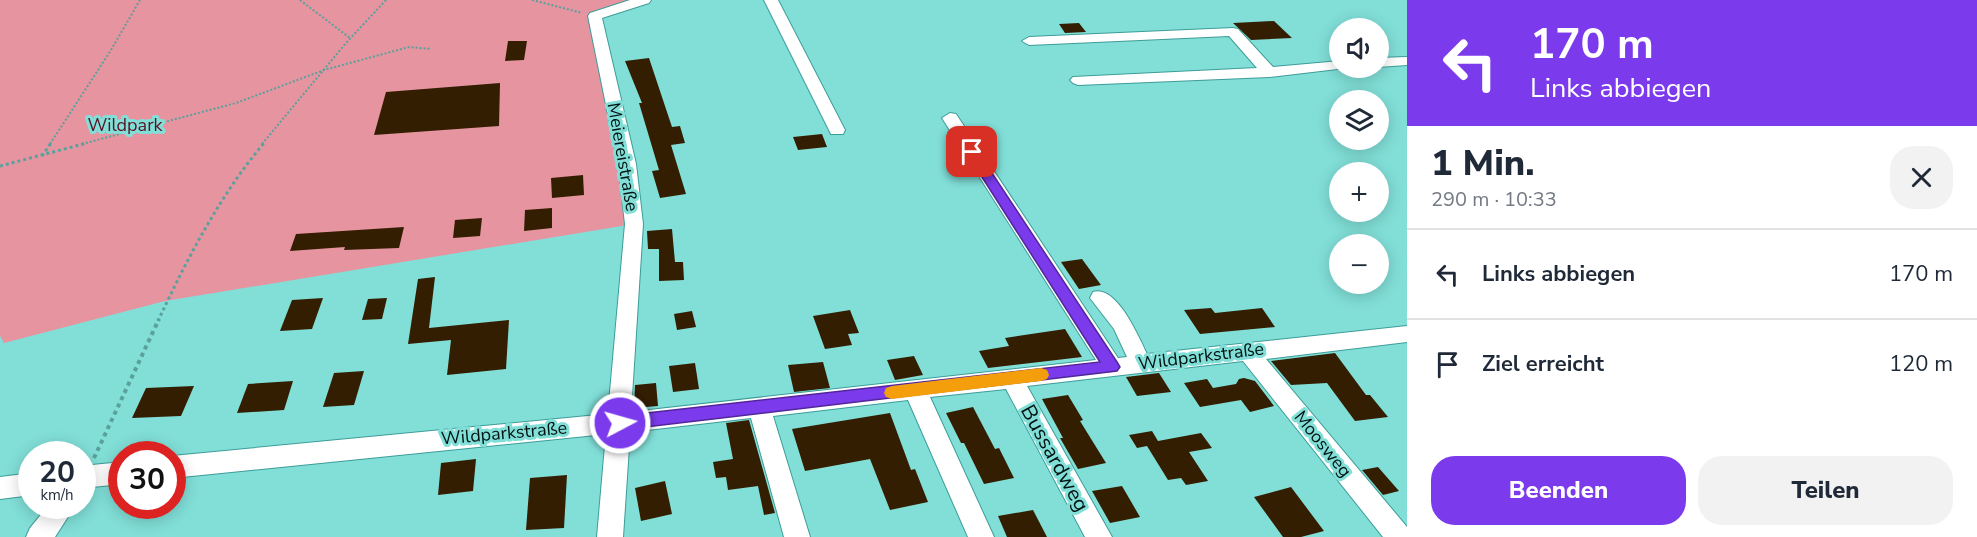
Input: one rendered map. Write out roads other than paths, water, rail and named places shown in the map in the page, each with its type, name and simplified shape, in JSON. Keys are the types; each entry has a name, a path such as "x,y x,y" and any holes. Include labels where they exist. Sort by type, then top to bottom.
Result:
{"street":[{"name":"Meiereistraße","path":"610,537 634,224 627,164 595,16 644,0"},
{"path":"771,0 837,130"},
{"path":"1029,41 1233,33 1269,72"},
{"path":"1389,62 1407,61"},
{"path":"1078,80 1269,72 1329,66"},
{"path":"950,118 1112,367"},
{"path":"1100,298 1122,324 1141,364"},
{"name":"Wildparkstraße","path":"186,466 620,423 1407,334"},
{"name":"Moosweg","path":"1247,351 1399,537"},
{"name":"Bussardweg","path":"1011,378 1100,537"},
{"path":"915,390 981,537"},
{"path":"759,408 797,537"},
{"path":"0,488 18,486"},
{"path":"39,537 53,519"}],"park label":[{"name":"Wildpark","path":"125,125"}]}
